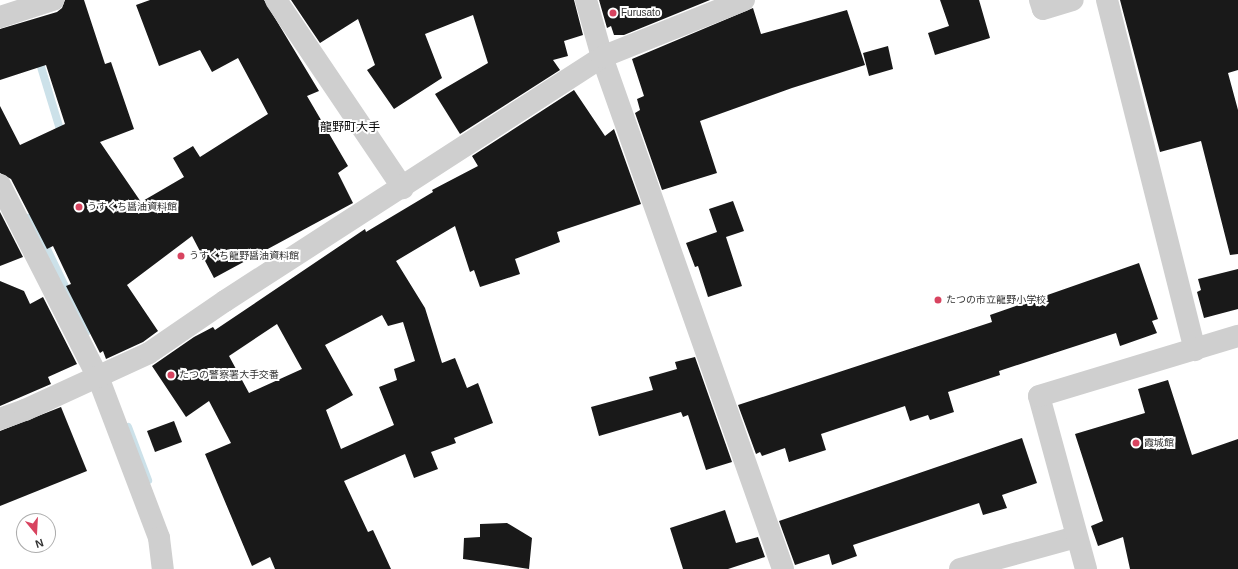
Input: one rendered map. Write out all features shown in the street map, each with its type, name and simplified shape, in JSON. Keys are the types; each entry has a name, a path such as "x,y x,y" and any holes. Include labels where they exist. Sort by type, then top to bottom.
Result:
{"street":[{"path":"0,17 53,0"},
{"path":"276,0 403,188"},
{"path":"586,0 602,57 783,569"},
{"path":"0,419 106,374 149,353 225,301 403,188 602,57 744,0"},
{"path":"1040,0 1043,9 1073,0"},
{"path":"1108,0 1195,350"},
{"path":"0,185 106,374 159,538 162,569"},
{"path":"1086,569 1076,537 1039,396 1238,336"},
{"path":"960,569 1076,537"}],"building":[{"path":"65,0 84,0 105,64 111,62 134,129 100,142 141,202 184,177 173,158 193,146 200,157 268,114 238,58 212,72 200,50 159,66 136,5 150,0 264,0 319,91 307,96 348,166 338,173 353,203 214,278 192,236 127,285 158,331 143,342 106,359 103,351 100,353 66,286 71,284 53,246 47,249 11,179 0,173 0,106 20,145 65,124 46,65 0,80 0,29 57,12 62,8"},
{"path":"291,0 574,0 583,35 564,41 568,56 553,60 560,70 460,134 435,94 488,63 473,15 425,34 442,78 394,109 367,70 375,65 358,19 320,43"},
{"path":"599,0 710,0 624,35 614,35 611,26 607,28"},
{"path":"940,0 979,0 990,38 935,55 928,33 949,26"},
{"path":"1120,0 1238,0 1238,70 1228,73 1238,110 1238,254 1230,255 1201,141 1160,152"},
{"path":"753,8 761,34 847,10 865,65 792,88 700,121 717,173 662,190 635,113 640,110 637,99 644,96 632,59"},
{"path":"888,46 893,69 869,76 863,53"},
{"path":"574,90 605,136 614,129 641,204 557,232 560,242 515,259 520,274 480,287 474,270 470,272 455,226 396,261 425,308 442,363 455,358 467,388 478,383 493,423 454,438 456,443 431,452 438,469 414,478 405,454 344,481 368,532 373,530 391,569 275,569 270,557 252,566 205,454 231,443 209,401 186,417 152,366 194,337 213,327 215,330 365,229 366,232 433,192 432,190 478,166 472,156","holes":["382,315 388,326 403,322 415,361 394,369 397,380 379,387 394,425 341,449 326,410 353,395 325,345","277,324 302,369 249,393 229,356"]},
{"path":"733,201 744,231 726,237 742,286 708,297 698,266 695,267 686,243 717,232 709,209"},
{"path":"0,212 23,257 0,266"},
{"path":"1139,263 1158,319 1152,321 1157,333 1120,346 1116,333 999,371 1000,375 948,392 954,412 930,420 928,415 910,421 905,406 821,434 826,450 789,462 785,448 762,456 760,452 756,454 738,405 992,322 990,315"},
{"path":"1238,269 1238,309 1204,318 1197,292 1201,290 1198,279"},
{"path":"0,281 24,291 30,304 43,297 77,364 48,377 51,384 0,406"},
{"path":"695,357 732,462 706,470 688,415 683,417 681,412 599,436 591,407 653,390 649,377 677,369 675,362"},
{"path":"1168,380 1192,455 1238,439 1238,569 1130,569 1123,537 1098,546 1091,526 1103,521 1075,434 1145,413 1138,389"},
{"path":"61,407 87,471 0,506 0,431"},
{"path":"174,421 182,442 155,452 147,431"},
{"path":"1022,438 1037,483 1002,495 1007,508 983,515 979,503 853,545 857,556 832,565 829,554 795,565 779,521"},
{"path":"725,510 736,543 758,537 765,557 728,569 683,569 670,528"},
{"path":"507,523 532,538 529,569 463,559 464,538 480,537 480,524"}],"waterway":[{"path":"38,57 62,136"},
{"path":"28,218 46,247 87,332"},
{"path":"128,427 148,480"}],"place":[{"name":"Furusato","path":"613,13"},
{"name":"うすくち醤油資料館","path":"79,207"},
{"name":"うすくち龍野醤油資料館","path":"181,256"},
{"name":"たつの市立龍野小学校","path":"938,300"},
{"name":"たつの警察署大手交番","path":"171,375"},
{"name":"霞城館","path":"1136,443"}],"district":[{"name":"龍野町大手","path":"350,128"}]}
